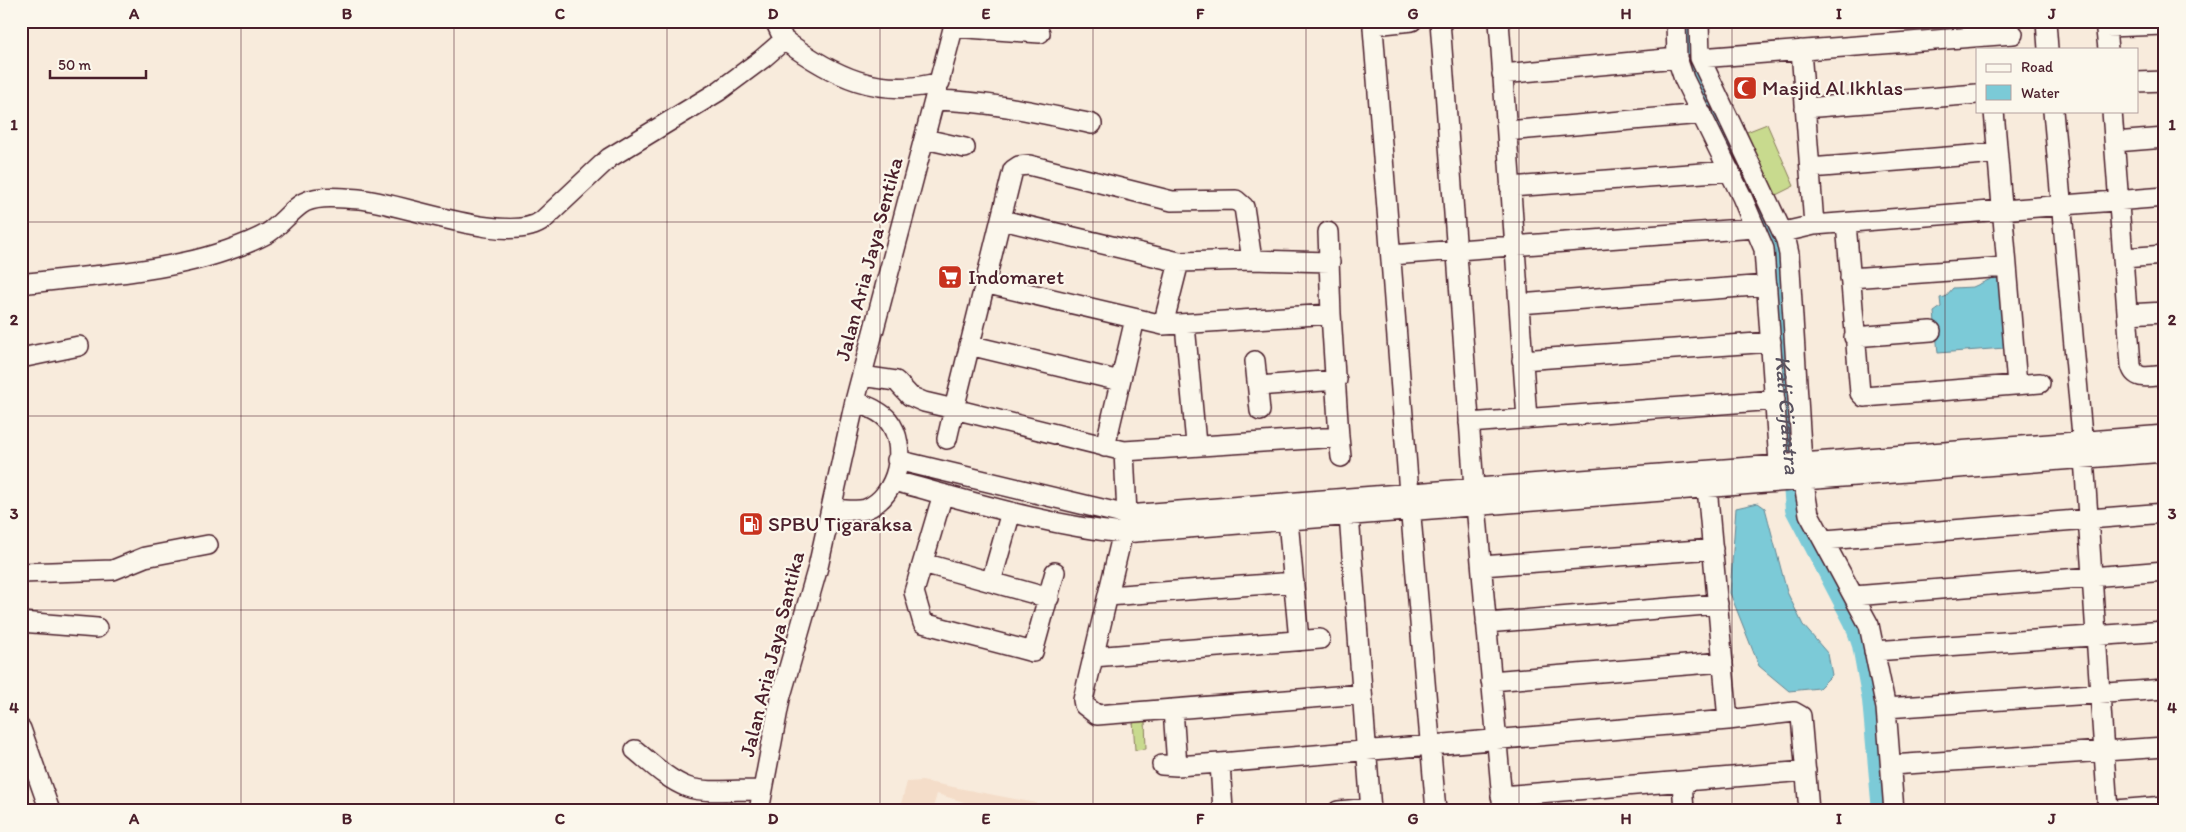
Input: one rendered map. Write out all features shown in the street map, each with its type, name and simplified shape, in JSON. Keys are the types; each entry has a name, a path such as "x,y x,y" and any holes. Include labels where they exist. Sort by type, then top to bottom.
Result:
{"street":[{"path":"775,21 784,40 832,70 858,83 900,89 921,87 940,82"},
{"path":"1412,21 1373,26 1409,501 1436,811"},
{"path":"1440,21 1469,423 1502,803 1682,782 1806,771"},
{"path":"1499,21 1527,419"},
{"path":"1676,21 1677,58 1684,79 1730,171 1764,249 1775,400 1792,472 1810,514 1869,624 1886,708 1894,811"},
{"path":"1699,21 1700,58 1784,232 1789,254 1792,472"},
{"path":"2046,21 2048,48"},
{"path":"954,24 1040,33"},
{"name":"Jalan Aria Jaya Sentika","path":"831,509 855,401 954,24"},
{"path":"2108,48 2106,24 2165,25"},
{"path":"1700,58 1801,50 1989,42 2013,34"},
{"path":"21,284 187,262 229,249 268,232 301,204 320,198 360,199 448,221 506,228 530,228 542,220 609,158 719,91 784,40"},
{"path":"1801,50 1814,225"},
{"path":"1502,74 1677,58"},
{"path":"2138,82 2165,81"},
{"path":"1805,108 1976,94"},
{"path":"935,100 1008,106 1092,124"},
{"path":"1994,112 2006,267 2018,385"},
{"path":"2053,112 2088,518 2108,811"},
{"path":"2112,112 2132,370 2140,377 2165,375"},
{"path":"1506,131 1702,114"},
{"path":"925,138 965,148"},
{"path":"2114,142 2165,138"},
{"path":"1810,168 1997,153"},
{"path":"947,439 1013,170 1019,166 1029,165 1172,201 1230,199 1240,202 1244,207 1252,260"},
{"path":"1510,188 1730,171"},
{"path":"1784,232 1814,225 2165,197"},
{"path":"1002,220 1179,262 1252,260 1330,262"},
{"path":"1846,223 1854,337 1860,393 1864,397 2040,383"},
{"path":"1391,255 1755,228"},
{"path":"1328,232 1331,314 1341,457"},
{"path":"2123,258 2165,255"},
{"path":"1163,325 1179,262"},
{"path":"1850,278 2006,267"},
{"path":"984,283 1163,325 1331,314"},
{"path":"1519,304 1766,285"},
{"path":"2127,314 2165,312"},
{"path":"1105,447 1135,319"},
{"path":"1185,325 1196,444"},
{"path":"1854,337 1931,331"},
{"path":"1522,360 1770,342"},
{"path":"21,358 79,346"},
{"path":"969,346 1120,381"},
{"path":"1255,361 1260,411"},
{"path":"862,376 896,381 910,396 924,402 1105,447 1124,450 1196,444 1340,437"},
{"path":"1258,386 1336,380"},
{"path":"1469,423 1775,400"},
{"path":"831,509 865,509 882,498 894,480 898,460 898,438 888,420 881,413 855,401"},
{"path":"2082,450 2165,435"},
{"path":"1124,450 1125,524 1083,700 1084,705 1094,714 1362,694"},
{"path":"894,480 1011,512 1100,530 1125,524 2082,450 2165,452"},
{"path":"898,460 1125,524 1288,520 1349,515 1409,501"},
{"path":"1475,496 1707,487 1792,472"},
{"path":"1707,487 1728,720"},
{"path":"943,494 914,592 921,622 1030,652 1034,650 1049,598 1054,572"},
{"name":"Jalan Aria Jaya Santika","path":"758,811 780,699 818,567 831,509"},
{"path":"991,582 1011,512"},
{"path":"1825,540 2165,513"},
{"path":"1338,811 1371,809 1349,515"},
{"path":"1288,520 1299,641"},
{"path":"21,573 113,570 145,557 208,545"},
{"path":"1482,566 1713,549"},
{"path":"923,563 1049,598"},
{"path":"1854,596 2165,571"},
{"path":"1108,596 1294,582"},
{"path":"1486,623 1718,604"},
{"path":"21,622 97,628"},
{"path":"1874,651 2165,631"},
{"path":"1093,657 1320,639"},
{"path":"1491,681 1723,662"},
{"path":"1886,708 2165,689"},
{"path":"1173,709 1169,765 1728,720 1794,712 1801,716 1809,811"},
{"path":"21,729 50,811"},
{"path":"1891,765 2165,747"},
{"path":"635,750 674,780 687,787 698,789 762,790"},
{"path":"1220,762 1223,811"},
{"path":"1682,782 1684,811"},
{"path":"2103,811 2165,806"}],"shaded area":[{"path":"922,781 1046,805 1045,811 984,811 984,808 937,794 932,811 899,811 907,782"}],"green space":[{"path":"1767,124 1794,186 1772,197 1744,133"},
{"path":"1145,719 1146,749 1135,750 1133,720"}],"water":[{"path":"2002,274 2005,348 1938,353 1934,312 1941,307 1940,298 1945,297 1953,288 1973,287"},
{"path":"1758,503 1765,508 1787,592 1803,625 1828,654 1832,675 1819,688 1789,691 1759,666 1730,593 1736,508"}],"waterway":[{"name":"Kali Cijantra","path":"1687,21 1688,67 1759,204 1775,257 1796,509 1855,622 1863,645 1873,700 1883,811"}],"place":[{"name":"Masjid Al Ikhlas","path":"1745,88"},
{"name":"Indomaret","path":"950,277"},
{"name":"SPBU Tigaraksa","path":"751,524"}]}
